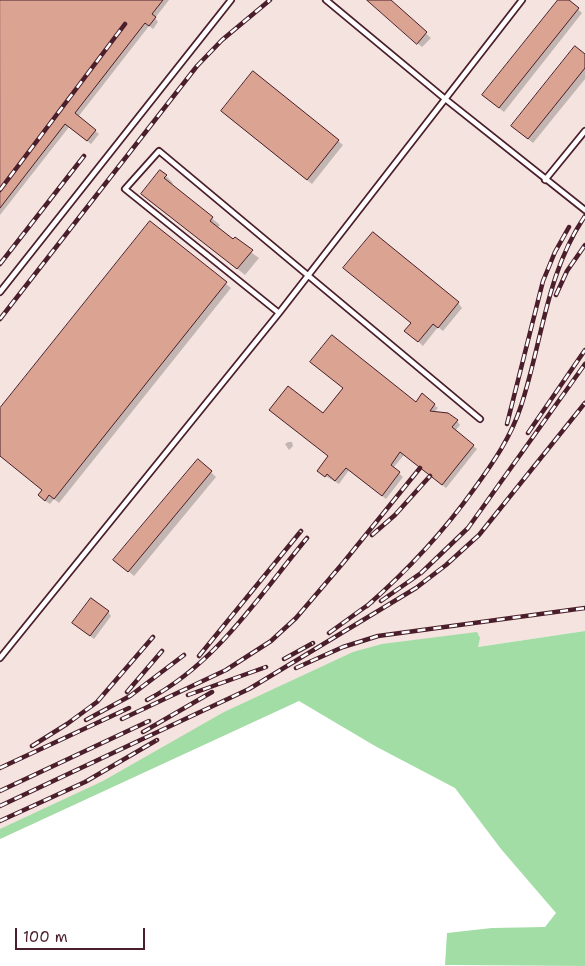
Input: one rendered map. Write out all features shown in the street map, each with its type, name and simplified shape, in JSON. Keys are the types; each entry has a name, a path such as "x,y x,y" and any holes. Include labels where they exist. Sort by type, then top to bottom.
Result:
{"lane":[{"path":"0,292 232,0"},
{"path":"326,0 545,180 585,210"},
{"path":"0,658 279,313 444,98 522,0"},
{"path":"545,180 585,131"},
{"path":"279,313 125,189 159,151 480,419"}],"shaded area":[{"path":"0,0 585,0 585,631 384,661 0,839"}],"green space":[{"path":"585,631 585,966 445,965 447,933 492,928 545,927 556,913 501,849 455,788 375,746 299,701 0,839 0,829 103,781 224,712 353,652 382,644 477,632 480,638 478,647"}],"building":[{"path":"0,0 163,0 152,14 156,17 149,26 145,23 75,113 96,130 87,141 65,124 0,208"},
{"path":"367,0 391,0 427,32 417,44"},
{"path":"558,0 569,0 579,8 499,108 482,95"},
{"path":"575,46 585,54 585,68 528,139 511,126"},
{"path":"253,71 339,140 307,180 221,111"},
{"path":"160,170 167,175 164,178 213,217 210,221 233,239 235,237 253,250 237,269 141,194"},
{"path":"150,221 227,282 54,499 49,495 45,501 38,495 42,490 0,456 0,408"},
{"path":"373,232 459,302 438,328 433,324 418,342 404,331 411,323 343,268"},
{"path":"332,335 416,402 422,393 435,404 430,411 448,413 458,420 452,427 474,445 442,485 400,452 391,465 400,472 382,496 346,468 335,481 327,474 325,477 317,471 328,456 269,410 288,386 323,413 343,388 310,362"},
{"path":"198,459 212,471 128,572 113,560"},
{"path":"91,598 109,611 90,636 72,623"}],"railway":[{"path":"0,319 197,66 222,40 270,0"},
{"path":"0,190 125,24"},
{"path":"0,264 84,156"},
{"path":"367,606 411,565 437,536 481,479 507,439 521,406 553,285 572,238 585,216"},
{"path":"507,424 543,281 555,252 569,227"},
{"path":"556,295 567,271 585,245"},
{"path":"528,433 585,350"},
{"path":"381,601 421,573 468,528 585,364"},
{"path":"0,806 249,689 416,588 446,565 479,535 585,403"},
{"path":"122,719 226,670 271,641 296,618 420,468"},
{"path":"372,535 395,515 430,476"},
{"path":"199,656 301,531"},
{"path":"147,700 172,685 215,648 235,627 307,538"},
{"path":"329,633 372,602"},
{"path":"296,668 343,647 378,636 585,608"},
{"path":"32,746 97,702 153,637"},
{"path":"284,659 313,643"},
{"path":"127,692 162,651"},
{"path":"86,720 130,696 184,655"},
{"path":"188,695 266,667"},
{"path":"143,732 212,692"},
{"path":"0,768 129,708"},
{"path":"0,791 149,721"},
{"path":"0,821 85,782 157,740"}]}
